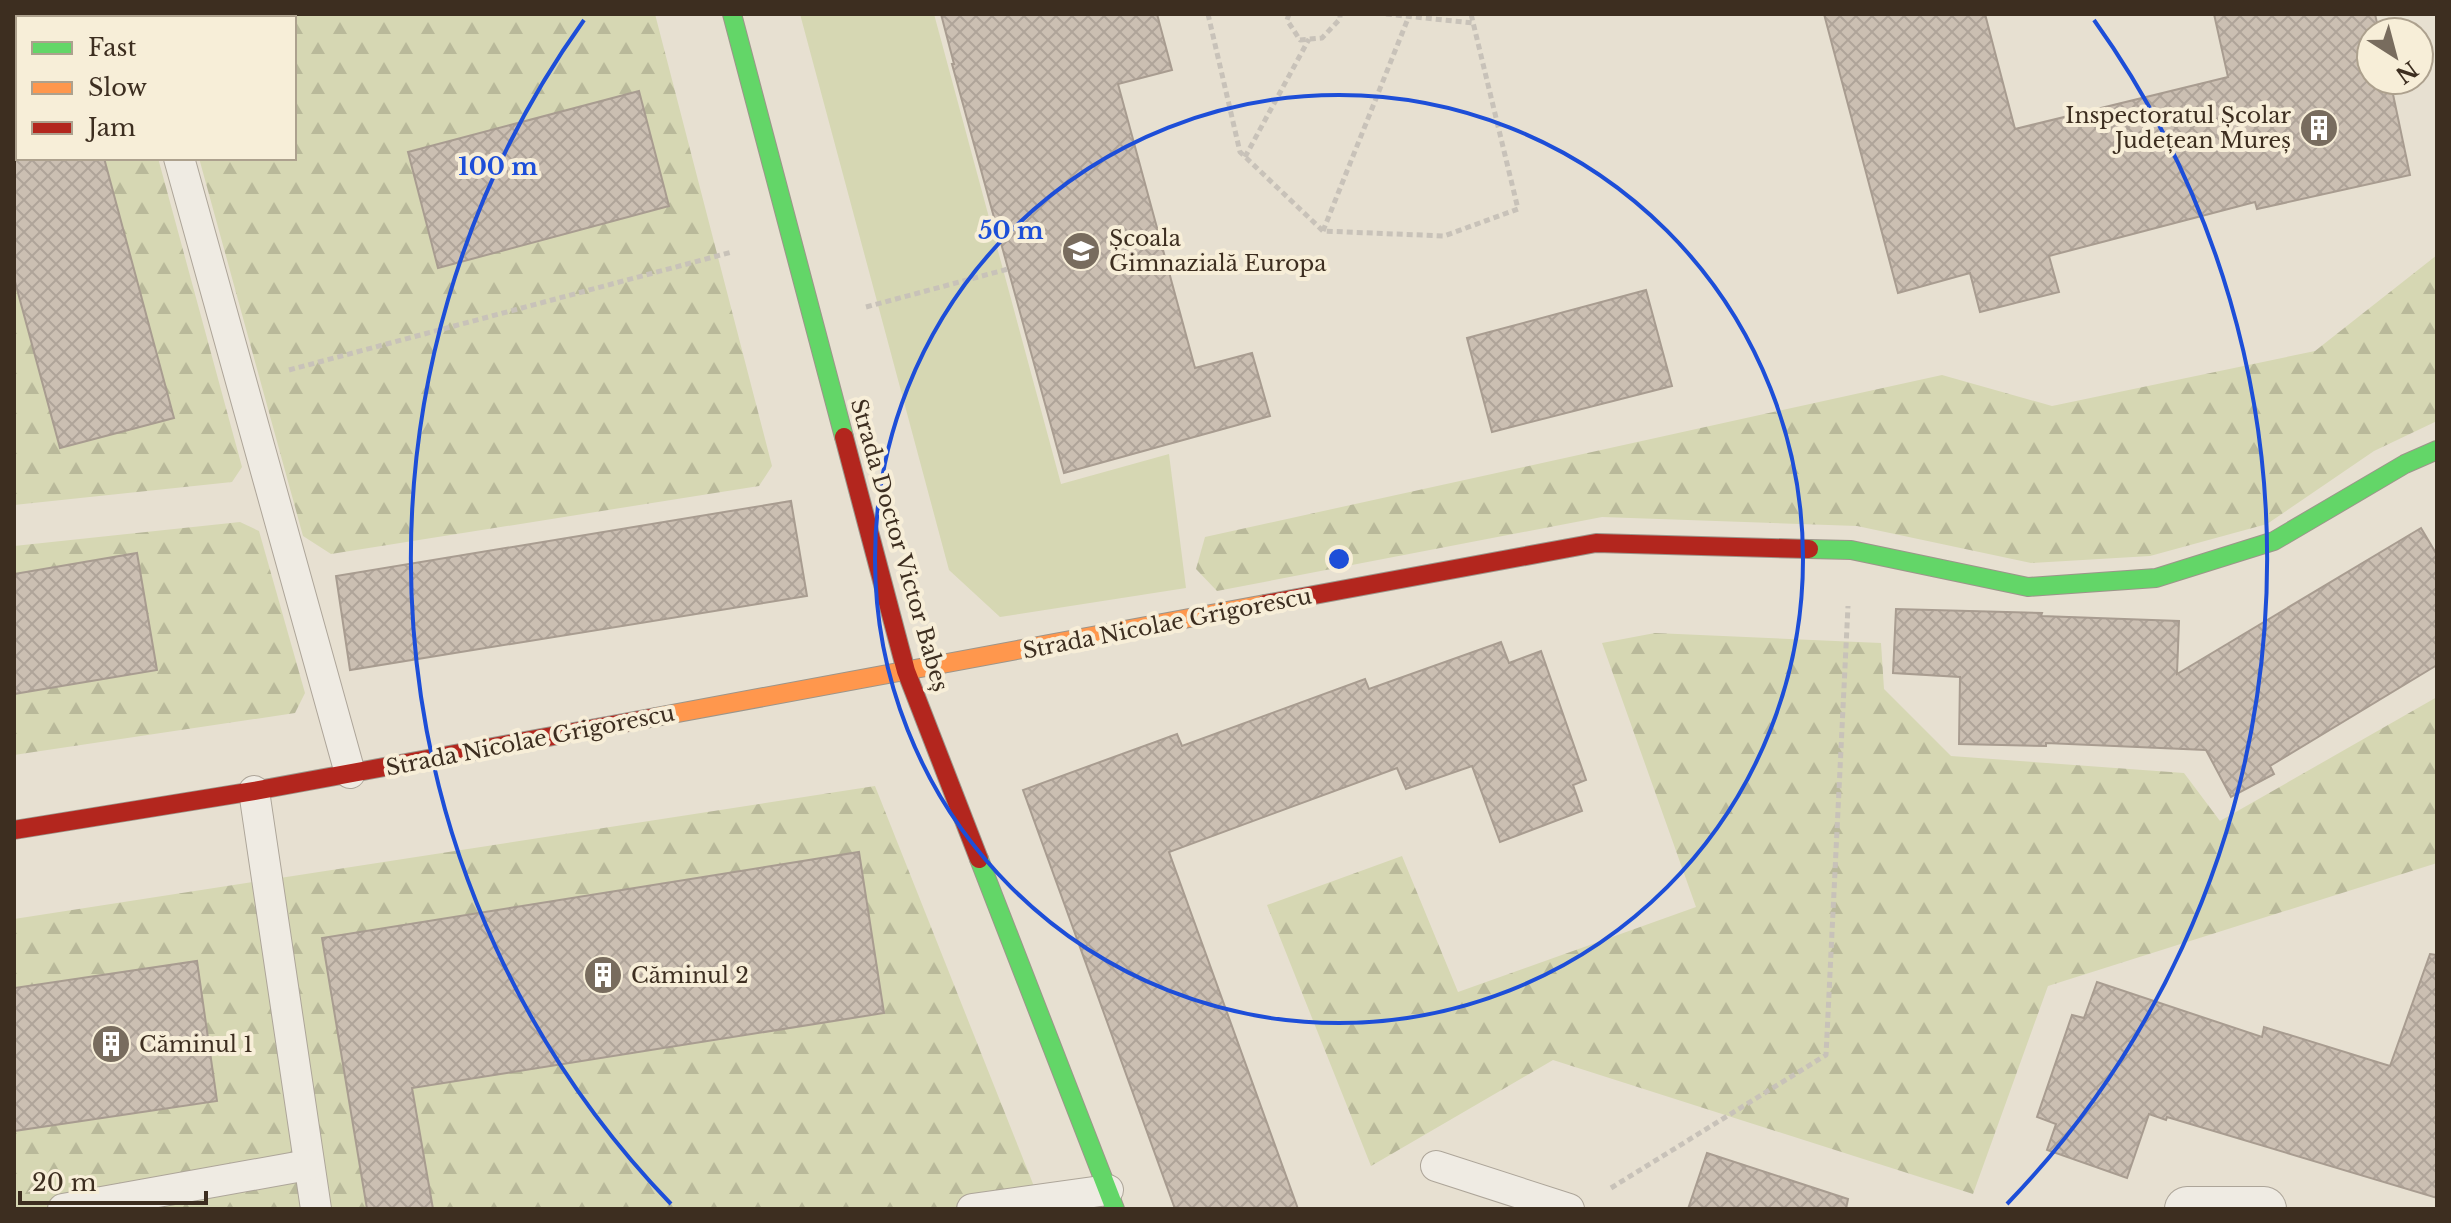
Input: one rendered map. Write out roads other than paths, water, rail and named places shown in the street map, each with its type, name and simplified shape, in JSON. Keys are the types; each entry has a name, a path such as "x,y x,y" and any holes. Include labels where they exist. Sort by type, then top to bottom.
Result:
{"street":[{"name":"Strada Doctor Victor Babeș","path":"732,14 906,671 1112,1200"},
{"name":"Strada Nicolae Grigorescu","path":"14,830 254,791 1596,543 1851,550 2028,587 2156,578 2274,541 2405,464 2437,450"},
{"path":"2187,1209 2264,1209"}],"lane":[{"path":"180,160 350,773"},
{"path":"254,791 316,1209"},
{"path":"63,1209 308,1165"},
{"path":"1436,1166 1569,1209"},
{"path":"972,1209 1112,1200"}],"place":[{"name":"Inspectoratul Școlar Județean Mureș","path":"2319,128"},
{"name":"Școala Gimnazială Europa","path":"1081,251"},
{"name":"Căminul 2","path":"603,975"},
{"name":"Căminul 1","path":"111,1044"}]}
